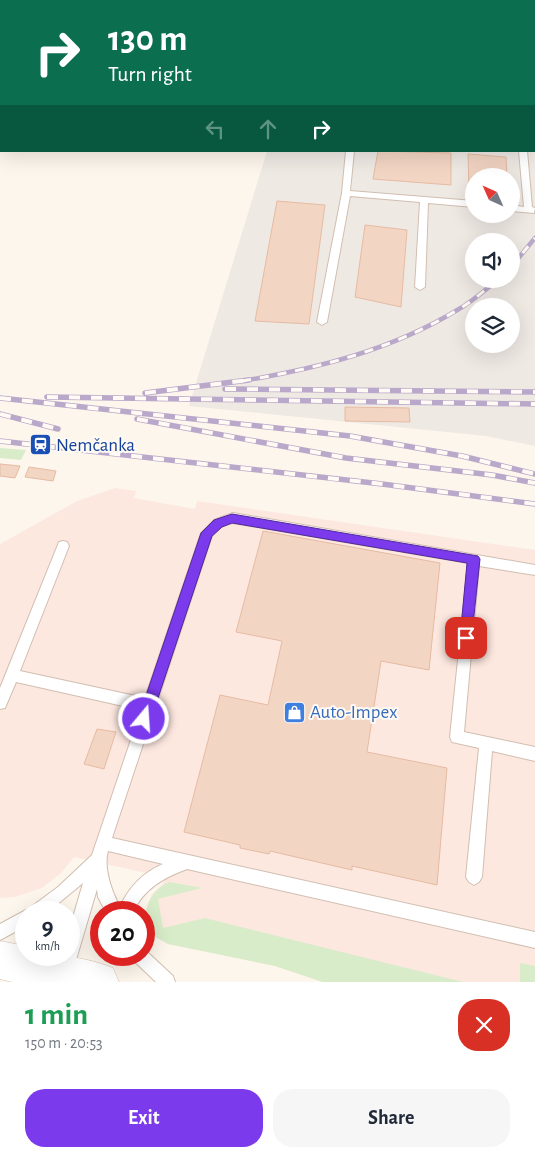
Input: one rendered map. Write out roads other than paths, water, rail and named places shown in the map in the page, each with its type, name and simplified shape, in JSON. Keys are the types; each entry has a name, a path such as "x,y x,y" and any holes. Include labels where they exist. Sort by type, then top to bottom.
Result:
{"main road":[{"path":"0,960 82,978"}],"lane":[{"path":"322,322 346,193 350,152"},
{"path":"523,152 531,209"},
{"path":"346,193 465,203"},
{"path":"420,287 424,200"},
{"path":"82,978 98,859 207,533 218,523 232,518 535,570"},
{"path":"0,704 63,546"},
{"path":"474,559 456,738 535,754"},
{"path":"12,674 149,705"},
{"path":"474,877 486,744"},
{"path":"103,843 535,939"},
{"path":"51,901 98,859"},
{"path":"98,859 108,901"},
{"path":"130,901 140,888 162,870 186,862"},
{"path":"0,932 15,924"},
{"path":"151,966 167,982"}],"railway":[{"path":"520,256 535,238"},
{"path":"244,381 299,370 354,356 408,336 459,309 488,288"},
{"path":"244,381 249,380"},
{"path":"145,393 244,381"},
{"path":"225,389 535,392"},
{"path":"47,397 535,404"},
{"path":"0,398 350,436 462,456 535,474"},
{"path":"0,414 58,429"},
{"path":"137,419 346,458 492,475 535,483"},
{"path":"0,441 382,484 535,504"}],"place":[{"name":"Nemčanka","path":"40,445"},
{"name":"Auto-Impex","path":"294,712"}]}
